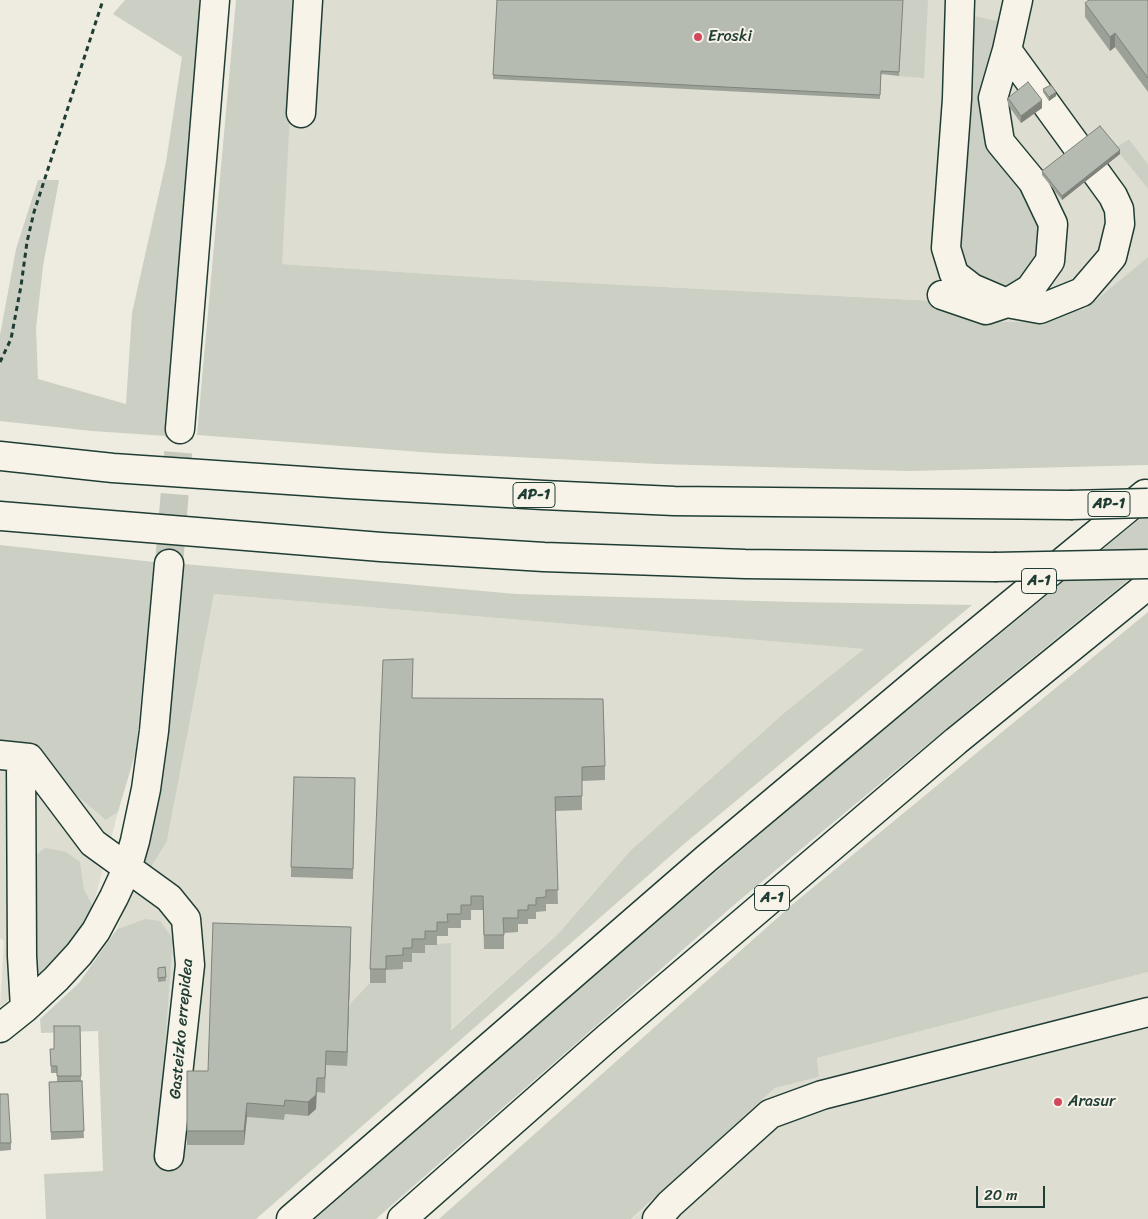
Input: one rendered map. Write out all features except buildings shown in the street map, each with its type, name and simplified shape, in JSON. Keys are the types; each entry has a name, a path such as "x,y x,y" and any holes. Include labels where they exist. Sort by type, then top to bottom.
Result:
{"main road":[{"path":"180,429 216,0"},
{"path":"301,113 308,0"},
{"path":"960,0 957,99 946,248 954,274 972,288 1008,303 1040,309 1082,292 1112,257 1120,224 1119,209 1113,196 1008,50"},
{"path":"942,295 986,310 1008,303 1030,289 1050,261 1053,224 1033,182 1000,142 993,98 1008,50 1018,0"},
{"name":"AP-1","path":"0,456 123,468 543,496 674,501 1148,504"},
{"name":"A-1","path":"292,1219 707,858 1148,492"},
{"path":"0,516 381,547 544,557 745,564 994,567 1148,564"},
{"path":"0,1028 25,1008 62,973 78,954 96,931 127,869 146,789 157,704 169,564"},
{"name":"A-1","path":"402,1219 606,1039 956,741 1148,585"},
{"path":"11,756 25,1008"},
{"name":"Gasteizko errepidea","path":"11,756 29,758 93,843 169,898 186,919 190,965 169,1156"},
{"path":"657,1219 670,1204 770,1114 822,1095 1148,1012"}],"path":[{"path":"0,362 11,338 34,212 103,0"}],"shaded area":[{"path":"125,0 200,0 167,436 92,431 0,421 0,335 16,249 38,180 59,180 43,266 36,328 38,379 126,404 132,313 166,162 182,57 113,14"},
{"path":"236,0 296,0 282,264 490,278 935,301 981,322 1027,322 1085,309 1148,257 1148,465 909,471 658,464 434,453 197,435"},
{"path":"296,0 1148,0 1148,164 1129,139 1115,148 1148,189 1148,257 1085,309 1028,322 981,322 935,301 490,278 281,264"},
{"path":"903,0 928,0 924,78 899,76"},
{"path":"966,14 1001,22 986,97 1042,211 1040,270 998,292 956,258"},
{"path":"1129,139 1148,164 1148,189 1115,148"},
{"path":"1148,512 1148,564 735,904 376,1219 315,1219 568,998 834,771"},
{"path":"0,545 154,562 136,751 118,812 106,820 76,795 34,745 0,742"},
{"path":"184,564 516,594 972,605 684,844 256,1219 46,1219 44,1174 103,1171 98,1031 41,1033 40,1019 79,983 117,929 145,919 160,921 173,939 157,1147 244,1145 247,1117 284,1120 285,1114 316,1109 317,1092 325,1092 326,1065 347,1065 349,1005 370,983 386,983 386,970 403,962 412,953 425,953 425,945 451,943 451,1030 558,934 630,851 784,713 864,649 214,594 167,841 151,867 142,865 156,809 176,665"},
{"path":"214,594 865,649 784,713 630,851 558,934 450,1030 437,945 425,945 425,953 386,983 349,1005 347,1066 325,1093 316,1109 308,1116 285,1114 284,1120 244,1145 187,1145 157,1148 145,919 117,929 142,865 167,841"},
{"path":"1148,612 1148,972 817,1058 819,1077 775,1088 631,1219 439,1219 793,904"},
{"path":"0,742 34,745 76,795 106,820 118,812 93,906 84,889 80,862 42,974 0,1007 4,941 0,938"},
{"path":"45,848 66,852 80,862 84,889 93,906 74,939 42,974 36,970 33,857"},
{"name":"Arasur","path":"1148,972 1148,1219 632,1219 775,1088 819,1077 817,1058"}],"tunnel":[{"path":"169,564 180,429"}],"place":[{"name":"Eroski","path":"698,37"},
{"name":"Arasur","path":"1058,1102"}]}
